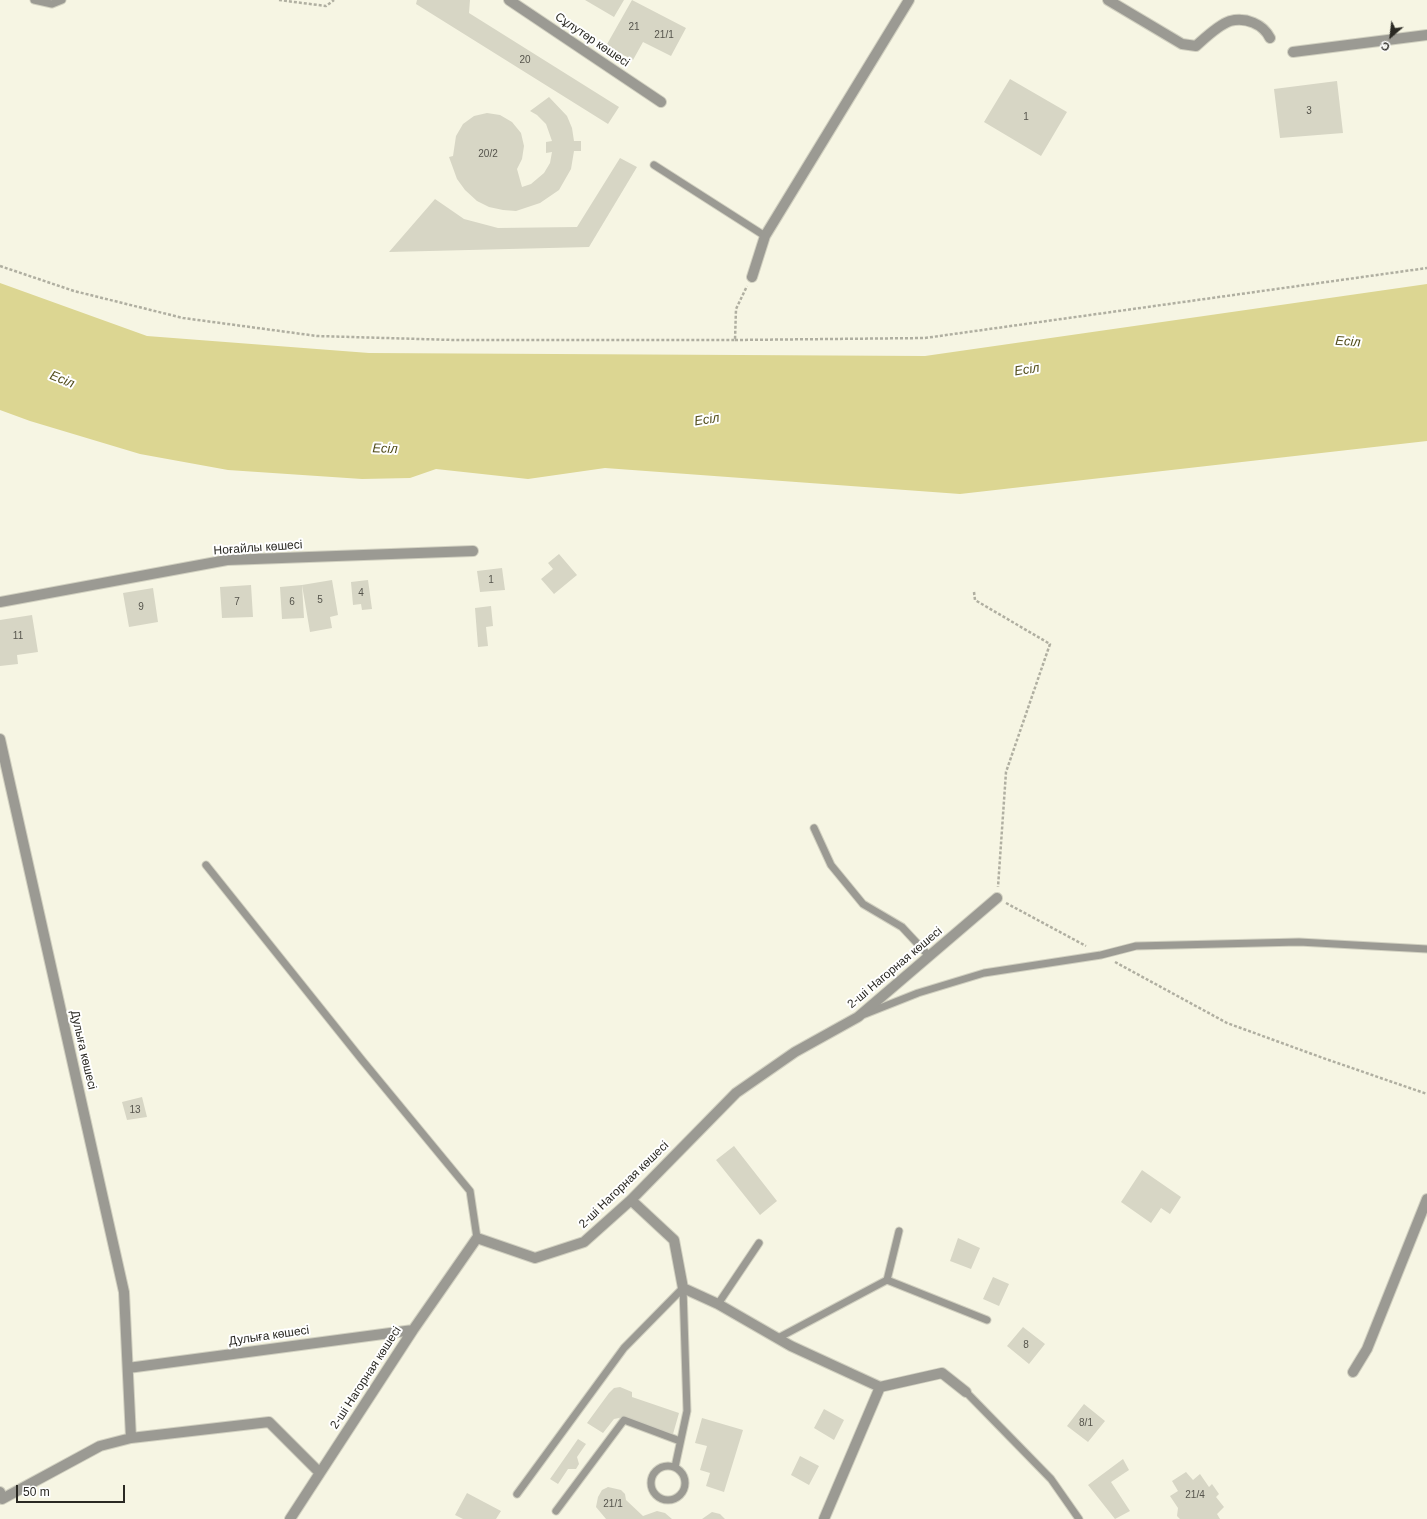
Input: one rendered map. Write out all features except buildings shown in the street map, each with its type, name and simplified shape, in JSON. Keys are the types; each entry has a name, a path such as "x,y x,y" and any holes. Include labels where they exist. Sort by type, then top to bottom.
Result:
{"street":[{"name":"Сұлутөр көшесі","path":"509,0 660,102"},
{"path":"752,277 765,236 909,0"},
{"path":"1108,0 1182,44 1196,46 1210,34 1230,21 1253,21 1267,30 1270,38"},
{"path":"1293,52 1427,35"},
{"name":"Ноғайлы көшесі","path":"0,602 227,560 473,551"},
{"name":"Дулыға көшесі","path":"0,739 124,1292 131,1438"},
{"name":"2-ші Нагорная көшесі","path":"290,1519 413,1330 477,1238 535,1258 584,1242 631,1200 736,1093 795,1052 858,1017 997,898"},
{"path":"631,1200 674,1240 683,1288 718,1304 778,1338 880,1387 942,1373 966,1392"},
{"path":"1353,1372 1367,1349 1427,1200"},
{"name":"Дулыға көшесі","path":"128,1368 413,1330"},
{"path":"824,1519 880,1387"},
{"path":"0,1492 2,1498 100,1446 131,1438 269,1422 320,1473"}],"lane":[{"path":"34,0 52,4 62,0"},
{"path":"654,165 765,236"},
{"path":"814,828 831,865 864,904 902,928 929,956"},
{"path":"206,865 362,1060 470,1191 477,1238"},
{"path":"858,1017 918,993 984,974 1101,955 1136,946 1291,942 1427,950"},
{"path":"778,1338 887,1280 899,1231"},
{"path":"718,1304 759,1243"},
{"path":"887,1280 987,1320"},
{"path":"675,1467 687,1411 683,1288"},
{"path":"517,1494 624,1348 683,1288"},
{"path":"966,1392 1051,1478 1079,1519"},
{"path":"556,1511 624,1420 680,1441"},
{"path":"670,1466 675,1467 686,1480 684,1491 676,1499 664,1500 655,1494 652,1489 652,1478 659,1469 670,1466"}],"path":[{"path":"279,0 326,6 334,0"},
{"path":"0,266 74,291 183,318 317,336 454,340 925,338 1427,268"},
{"path":"735,340 736,309 752,277"},
{"path":"974,592 975,600 1050,644 1006,772 997,898 1228,1023 1427,1094"}],"water":[{"name":"Есіл","path":"0,283 147,336 369,353 925,356 1427,284 1427,441 960,494 605,468 528,479 436,469 410,478 362,479 228,470 140,454 30,421 0,410"}]}
